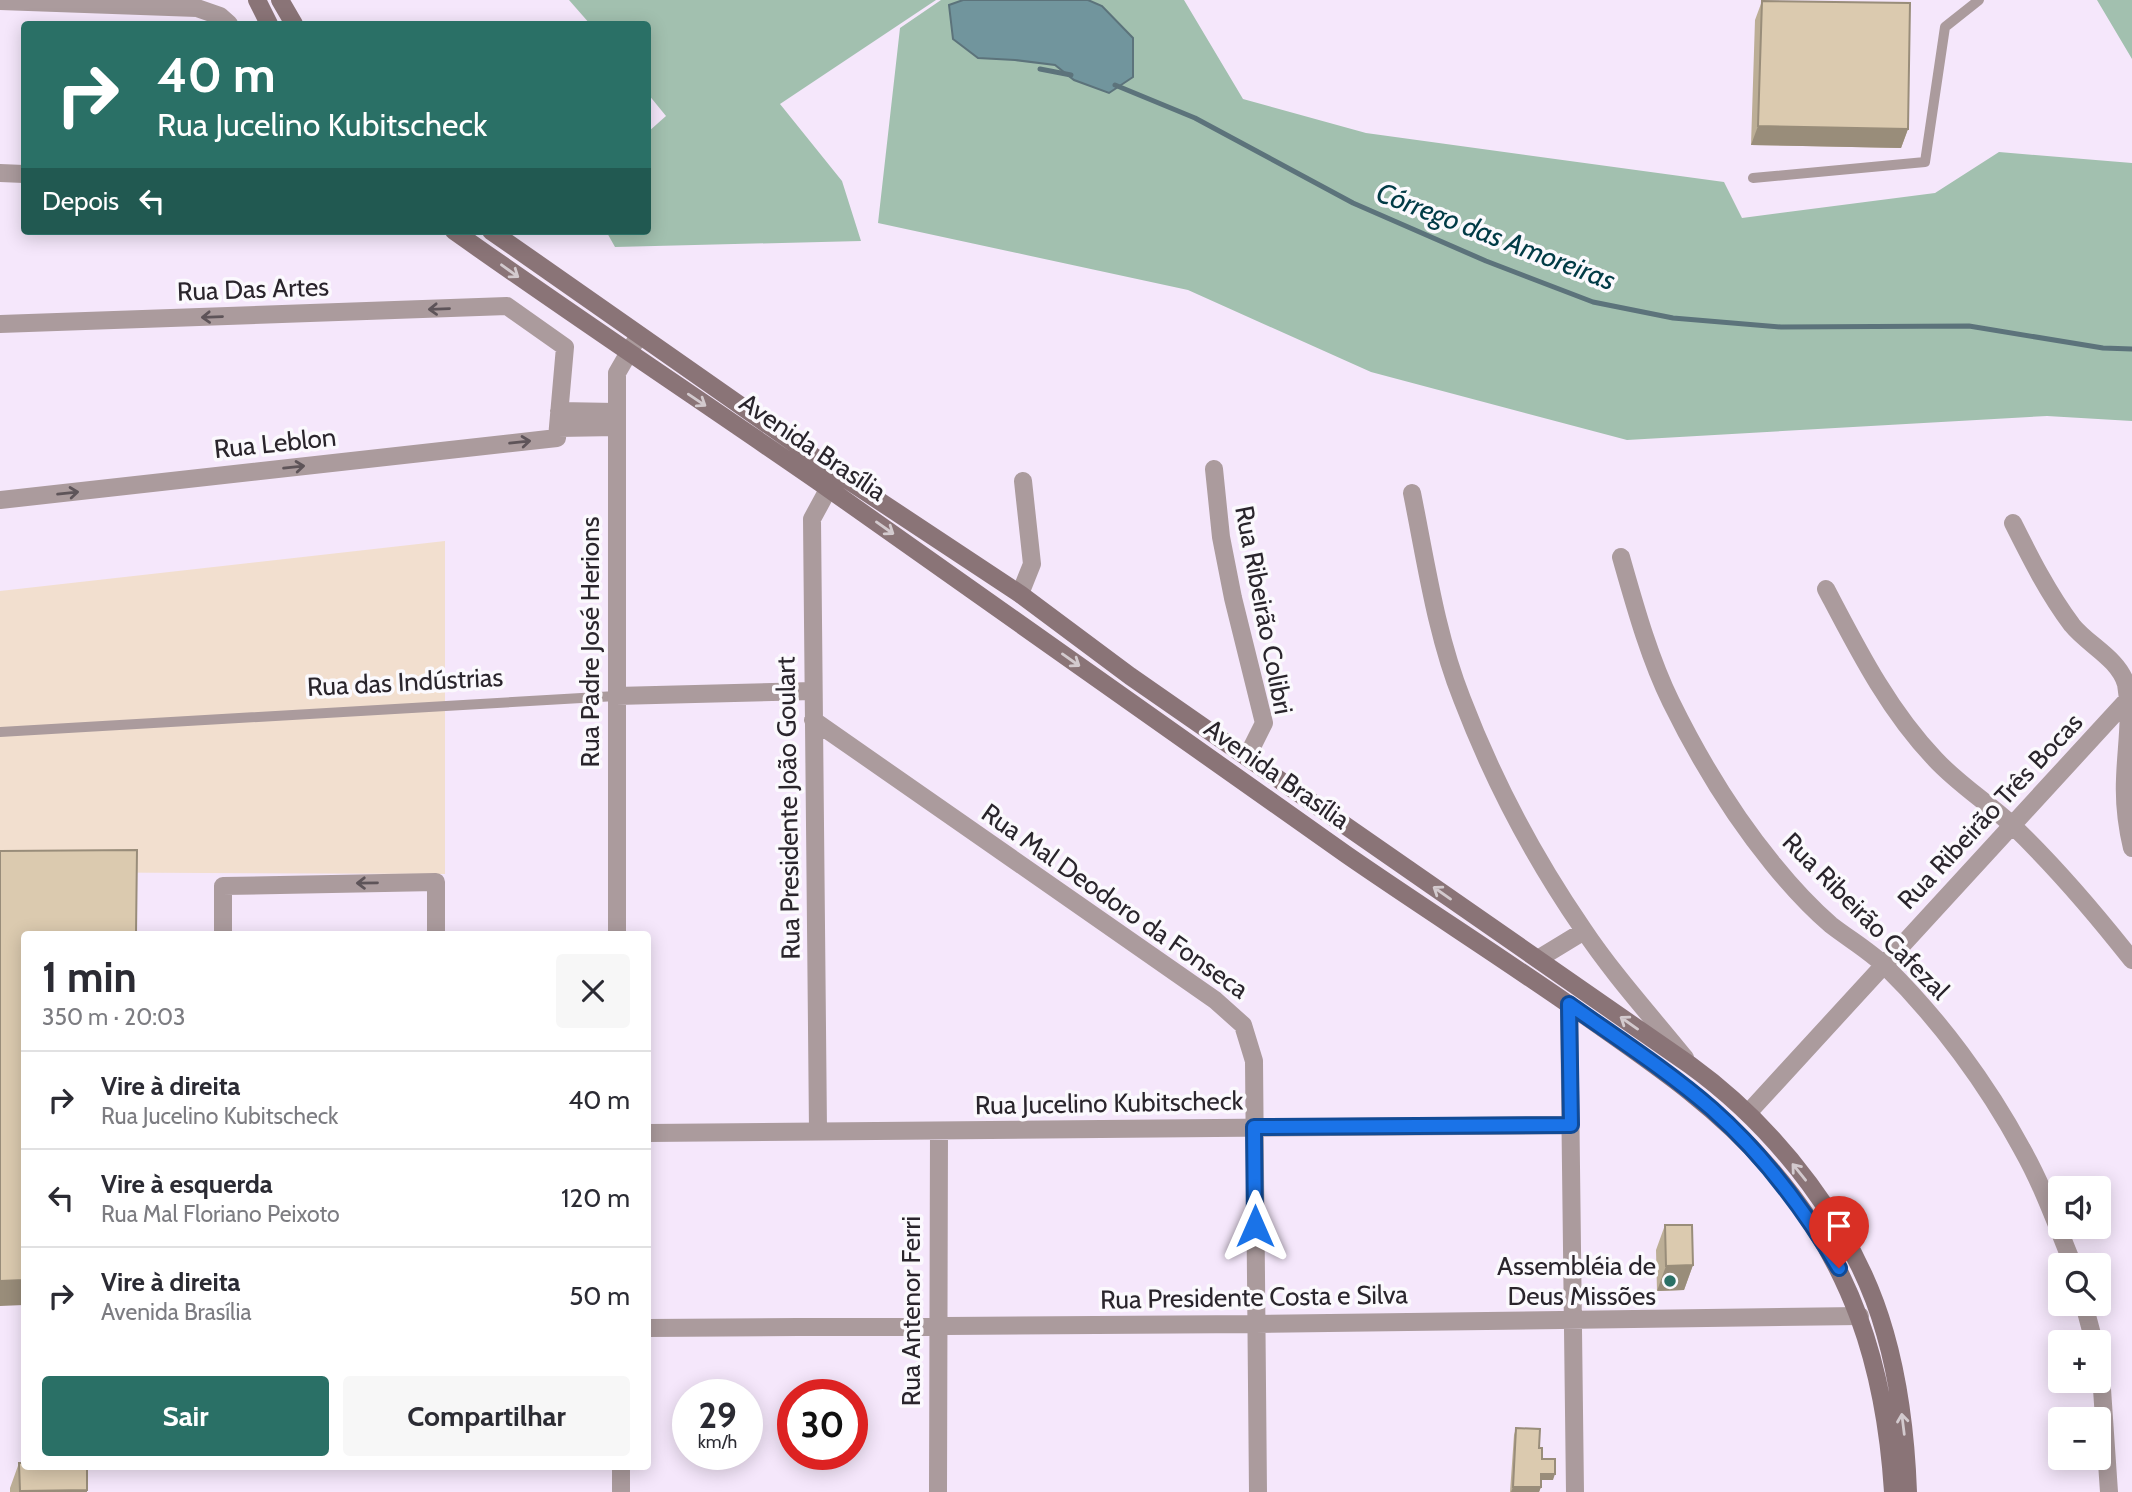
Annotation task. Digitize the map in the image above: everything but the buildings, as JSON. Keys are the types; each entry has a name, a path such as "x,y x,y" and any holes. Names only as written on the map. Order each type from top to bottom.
{"main road":[{"path":"257,0 268,21"},
{"path":"280,0 292,21"},
{"name":"Avenida Brasília","path":"460,235 628,353 1020,594 1130,676 1690,1065 1748,1113 1815,1191 1849,1246 1874,1301 1885,1332 1896,1379 1903,1424 1908,1492"},
{"name":"Avenida Brasília","path":"497,235 639,335 832,480 1307,827 1569,1004 1675,1079 1712,1110 1767,1164 1816,1229 1839,1268 1860,1317 1886,1416 1892,1492"}],"street":[{"path":"0,1 197,9 219,16 225,21"},
{"path":"0,173 21,174"},
{"name":"Rua Das Artes","path":"0,324 507,306 565,347 558,426"},
{"name":"Rua Padre José Herions","path":"617,931 617,373 639,335"},
{"name":"Rua Leblon","path":"0,500 616,420"},
{"name":"Rua Ribeirão Colibri","path":"1214,469 1221,537 1233,598 1264,723 1247,757"},
{"name":"Rua Presidente João Goulart","path":"818,1130 812,519 832,480"},
{"path":"1020,594 1032,564 1023,481"},
{"path":"1412,493 1437,618 1461,698 1491,768 1532,849 1584,931 1690,1065"},
{"path":"2013,523 2054,600 2075,628 2108,658 2125,680 2130,698 2132,725 2125,779 2128,832 2132,848"},
{"name":"Rua Ribeirão Cafezal","path":"1621,557 1638,616 1670,701 1728,802 1774,866 1830,923 1885,965 1952,1042 1987,1091 2023,1150 2050,1206 2068,1253"},
{"path":"1825,589 1864,661 1914,735 1959,782 2012,825 2097,915 2132,960"},
{"name":"Rua das Indústrias","path":"616,696 813,691"},
{"name":"Rua Ribeirão Três Bocas","path":"1748,1113 2130,698"},
{"name":"Rua Mal Deodoro da Fonseca","path":"813,720 1215,1000 1243,1025 1254,1061 1258,1492"},
{"path":"223,931 223,886 436,882 436,931"},
{"path":"1538,959 1584,931"},
{"path":"1569,1004 1575,1492"},
{"name":"Rua Jucelino Kubitscheck","path":"651,1133 1571,1125"},
{"name":"Rua Antenor Ferri","path":"938,1492 939,1131"},
{"name":"Rua Presidente Costa e Silva","path":"651,1328 1860,1317"},
{"path":"2102,1393 2109,1492"},
{"path":"621,1470 621,1492"}],"lane":[{"path":"1753,178 1925,162 1945,27 1979,0"},
{"name":"Rua das Indústrias","path":"0,732 616,696"}],"shaded area":[{"path":"569,0 936,0 780,104 842,181 861,241 615,247 608,235 651,235 651,129 666,116 651,98 651,21 587,21"},
{"path":"941,0 1184,0 1243,99 1366,133 1724,182 1742,218 1935,193 1999,152 2132,163 2132,421 2047,416 1627,440 1371,372 1188,290 878,223 900,28"},
{"path":"963,0 1088,0 1102,6 1133,38 1133,77 1109,93 1074,80 1055,65 978,58 953,39 949,5"},
{"path":"2097,0 2132,0 2132,59"},
{"path":"445,541 445,874 0,872 0,591"}],"waterway":[{"name":"Córrego das Amoreiras","path":"1040,69 1071,75"},
{"name":"Córrego das Amoreiras","path":"1115,85 1195,118 1353,203 1486,261 1593,302 1673,318 1781,327 1969,326 2103,348 2132,349"}],"place":[{"name":"Assembléia de Deus Missões","path":"1670,1281"}],"route":[{"path":"1255,1226 1254,1127 1571,1125 1569,1004 1675,1079 1735,1132 1767,1164 1793,1197 1839,1268"}]}
